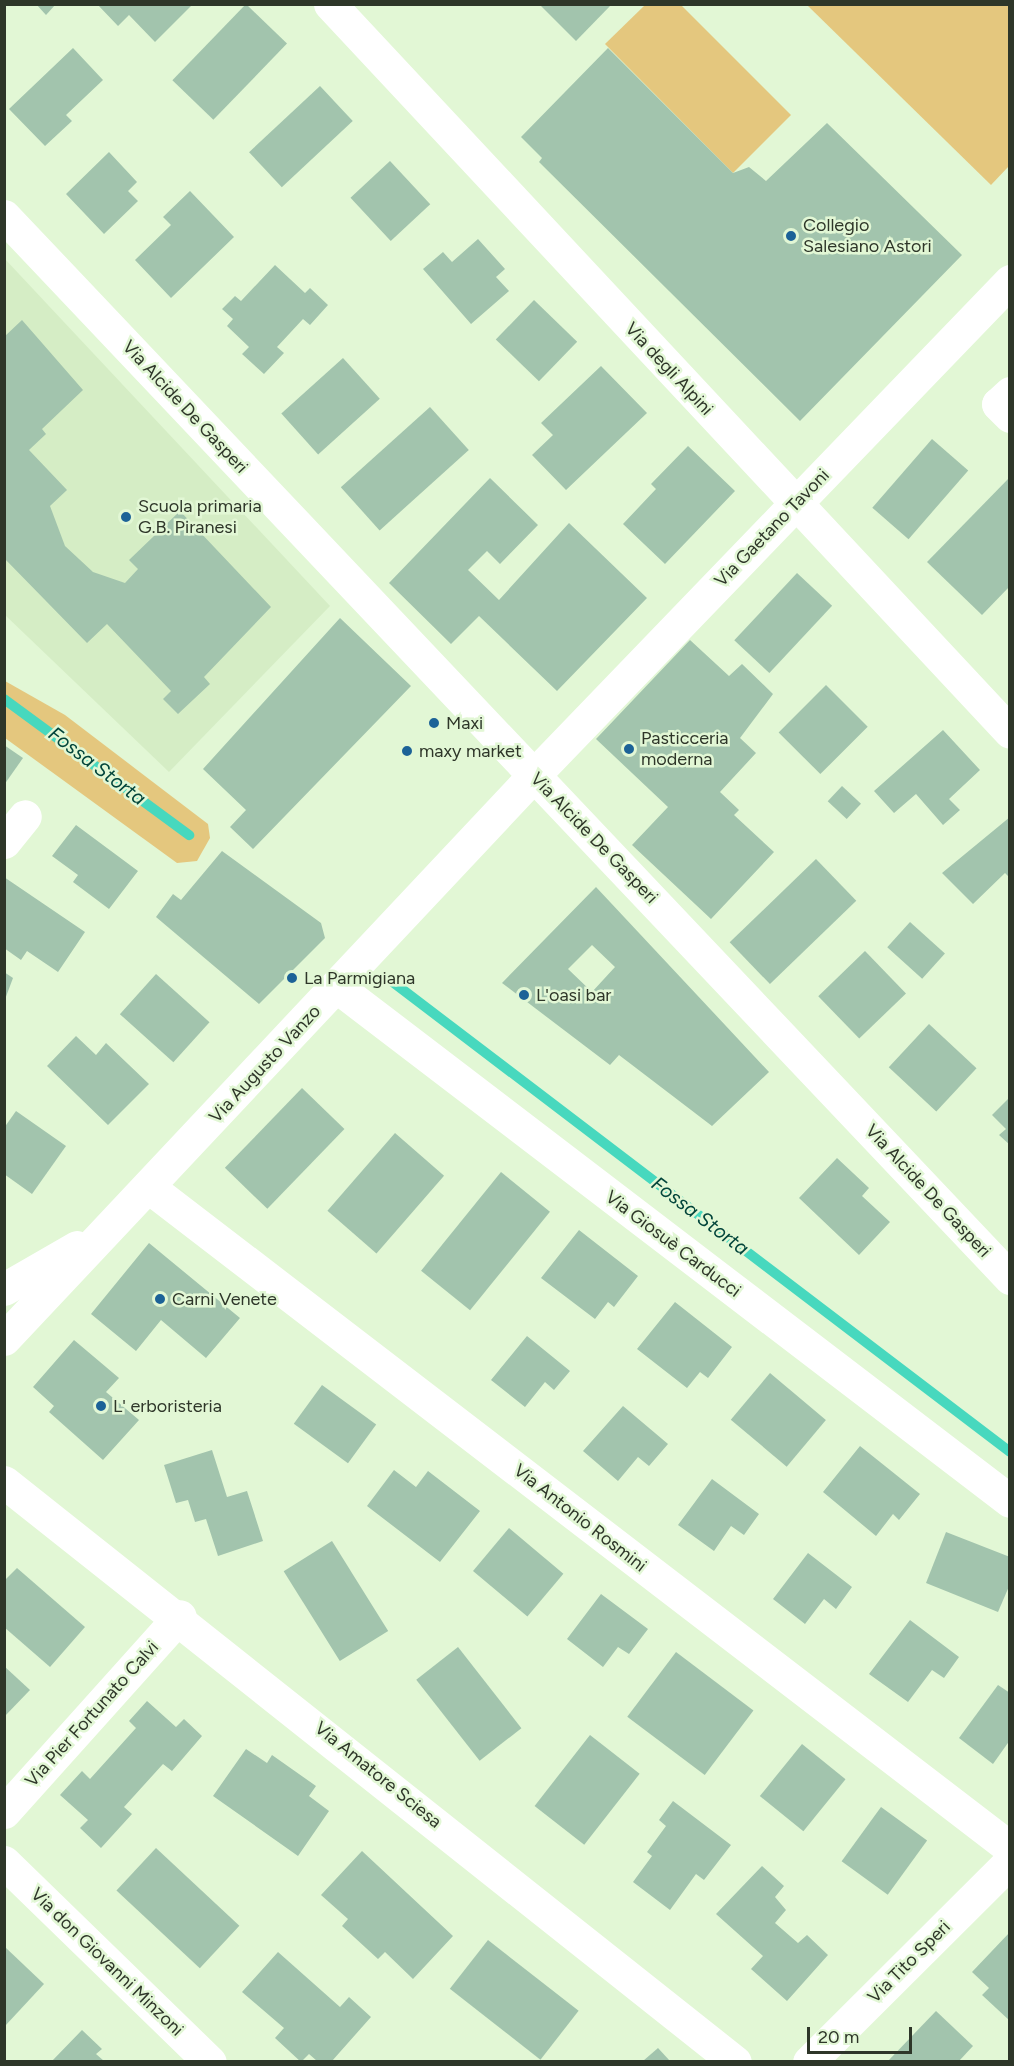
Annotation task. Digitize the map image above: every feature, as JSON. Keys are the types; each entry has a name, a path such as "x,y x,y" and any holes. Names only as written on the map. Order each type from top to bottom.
{"street":[{"name":"Via degli Alpini","path":"330,4 795,505 1010,732"},
{"name":"Via Alcide De Gasperi","path":"4,216 1010,1278"},
{"name":"Via Gaetano Tavoni","path":"534,776 1010,281"},
{"path":"1010,393 998,404 1010,416"},
{"name":"Via Augusto Vanzo","path":"4,1339 119,1221 534,776"},
{"path":"4,842 26,816"},
{"name":"Via Giosuè Carducci","path":"336,986 1010,1501"},
{"name":"Via Antonio Rosmini","path":"150,1188 1010,1848"},
{"name":"Via Augusto Vanzo","path":"10,1283 119,1221"},
{"name":"Via Amatore Sciesa","path":"4,1461 11,1487 180,1616 735,2061"},
{"name":"Via Pier Fortunato Calvi","path":"4,1812 180,1616"},
{"name":"Via don Giovanni Minzoni","path":"4,1862 210,2061"},
{"name":"Via Tito Speri","path":"809,2061 1010,1862"}],"shaded area":[{"path":"645,5 681,5 791,115 733,173 605,44"},
{"path":"807,5 1009,5 1009,166 991,185"},
{"name":"Scuola primaria G.B. Piranesi","path":"4,258 330,606 169,772 5,615"},
{"path":"5,681 65,715 208,824 210,838 197,861 177,863 5,738"}],"building":[{"path":"36,4 56,4 46,15"},
{"path":"97,4 193,4 155,42 129,15 118,26"},
{"path":"246,4 287,44 213,120 172,80"},
{"path":"539,4 612,4 576,41"},
{"path":"73,48 103,80 66,115 72,121 45,146 9,109"},
{"path":"608,48 733,173 749,167 766,181 827,123 962,255 800,421 539,162 542,158 521,137"},
{"path":"320,86 353,121 282,187 249,152"},
{"path":"109,152 137,182 128,191 138,201 104,234 66,194"},
{"path":"390,161 430,204 391,241 351,198"},
{"path":"190,191 234,237 171,298 135,260 171,225 163,217"},
{"path":"478,239 505,269 496,277 509,291 471,324 423,269 443,252 452,262"},
{"path":"275,265 305,293 310,288 328,305 310,325 303,319 277,347 284,353 264,374 242,354 249,347 227,326 233,319 222,309 235,296 241,301"},
{"path":"534,300 577,342 539,381 496,340"},
{"path":"22,320 83,390 42,429 46,434 29,450 67,490 50,506 65,546 93,572 125,583 138,569 129,560 180,511 271,607 204,677 210,684 178,714 163,699 171,691 107,624 87,643 4,558 4,337"},
{"path":"343,358 380,399 318,454 281,414"},
{"path":"601,366 647,413 566,490 532,455 553,435 541,423"},
{"path":"430,407 469,450 380,530 341,487"},
{"path":"932,439 968,470 909,539 872,508"},
{"path":"688,446 735,491 665,564 623,524 656,489 651,484"},
{"path":"1010,477 1010,586 982,615 927,562"},
{"path":"490,478 538,525 500,564 487,551 468,570 499,600 569,523 647,598 557,691 479,616 451,644 389,583"},
{"path":"797,573 832,606 769,673 734,640"},
{"path":"340,618 411,686 253,849 230,827 246,810 203,769"},
{"path":"690,640 729,676 742,664 773,694 740,738 756,753 720,792 739,810 734,815 774,852 711,919 632,845 668,807 596,739"},
{"path":"826,685 868,727 820,774 779,732"},
{"path":"943,730 980,770 949,799 960,810 943,825 916,794 894,813 874,791"},
{"path":"4,745 23,758 4,785"},
{"path":"842,786 861,804 847,819 828,801"},
{"path":"1010,817 1010,878 1005,873 973,904 942,873"},
{"path":"76,825 138,871 109,909 73,882 78,875 52,856"},
{"path":"222,851 321,923 325,938 259,1004 156,917 173,894 181,900"},
{"path":"816,859 856,901 770,984 730,942"},
{"path":"4,877 85,932 58,972 27,951 21,960 4,948"},
{"path":"596,887 769,1072 712,1126 619,1055 610,1065 502,983","holes":["592,945 615,967 592,992 568,969"]},
{"path":"910,922 945,953 922,979 887,947"},
{"path":"865,951 906,993 859,1039 818,996"},
{"path":"4,972 13,978 4,1002"},
{"path":"156,974 210,1022 173,1062 120,1014"},
{"path":"929,1024 977,1068 936,1111 889,1067"},
{"path":"76,1036 96,1055 106,1043 149,1084 108,1125 47,1066"},
{"path":"302,1088 344,1129 267,1209 225,1168"},
{"path":"1010,1097 1010,1145 999,1135 1006,1129 992,1115"},
{"path":"16,1111 66,1146 32,1194 4,1174 4,1128"},
{"path":"395,1133 444,1176 376,1253 327,1211"},
{"path":"837,1158 869,1188 862,1196 890,1222 859,1255 799,1198"},
{"path":"501,1172 550,1212 470,1310 421,1271"},
{"path":"579,1230 638,1276 614,1307 608,1302 595,1319 541,1278"},
{"path":"149,1243 240,1318 206,1358 161,1320 136,1351 91,1314"},
{"path":"675,1302 732,1347 708,1378 700,1372 687,1388 637,1349"},
{"path":"527,1336 570,1371 554,1390 545,1382 525,1407 491,1380"},
{"path":"74,1340 119,1378 106,1392 139,1420 103,1460 49,1412 54,1406 33,1387"},
{"path":"770,1373 826,1420 787,1467 731,1420"},
{"path":"322,1385 376,1424 348,1463 294,1424"},
{"path":"623,1406 668,1444 649,1466 638,1457 618,1481 583,1451"},
{"path":"860,1446 920,1494 899,1520 893,1514 876,1536 823,1492"},
{"path":"212,1450 227,1497 247,1491 263,1541 218,1556 206,1519 195,1522 188,1500 176,1503 164,1465"},
{"path":"394,1470 416,1487 428,1471 480,1511 440,1562 367,1506"},
{"path":"712,1479 759,1514 744,1535 731,1526 714,1551 678,1525"},
{"path":"509,1528 563,1574 527,1617 473,1571"},
{"path":"946,1532 1010,1557 1010,1584 998,1612 926,1583"},
{"path":"332,1541 388,1631 340,1661 284,1571"},
{"path":"808,1553 852,1587 836,1609 824,1599 805,1624 773,1599"},
{"path":"17,1568 85,1627 50,1667 4,1627 4,1581"},
{"path":"601,1594 648,1629 629,1654 618,1647 603,1667 567,1639"},
{"path":"910,1620 959,1657 944,1678 932,1670 908,1702 869,1674"},
{"path":"458,1647 521,1728 480,1761 416,1680"},
{"path":"676,1652 753,1710 705,1775 627,1717"},
{"path":"4,1666 30,1690 4,1717"},
{"path":"998,1685 1010,1693 1010,1740 993,1764 959,1738"},
{"path":"147,1701 176,1727 184,1719 202,1736 172,1771 163,1764 124,1807 132,1814 101,1848 80,1828 88,1820 60,1795 82,1771 90,1779 136,1728 129,1721"},
{"path":"590,1735 640,1774 584,1845 535,1806"},
{"path":"802,1744 846,1779 803,1831 760,1796"},
{"path":"246,1749 267,1763 272,1755 316,1786 309,1796 329,1811 298,1856 213,1796"},
{"path":"673,1801 731,1845 704,1880 696,1874 670,1910 633,1882 652,1856 647,1852 666,1826 659,1820"},
{"path":"881,1807 927,1841 888,1895 842,1861"},
{"path":"156,1848 239,1926 200,1968 116,1890"},
{"path":"362,1851 453,1936 413,1979 385,1952 378,1959 342,1926 348,1919 321,1895"},
{"path":"762,1866 784,1886 775,1897 786,1910 775,1923 798,1943 807,1935 828,1955 787,2001 751,1969 763,1956 716,1914"},
{"path":"1010,1932 1010,2021 982,1995 989,1988 972,1972"},
{"path":"488,1940 579,2011 540,2060 450,1989"},
{"path":"5,1947 44,1984 5,2026"},
{"path":"278,1952 340,2007 349,1997 371,2017 332,2061 317,2061 309,2054 301,2062 275,2038 284,2028 242,1992"},
{"path":"936,2011 973,2046 959,2061 888,2061"},
{"path":"82,2030 102,2049 96,2054 104,2061 52,2061"},
{"path":"658,2048 670,2061 643,2061"}],"waterway":[{"name":"Fossa Storta","path":"4,699 189,835"},
{"name":"Fossa Storta","path":"390,980 1010,1452"}],"place":[{"name":"Collegio Salesiano Astori","path":"791,236"},
{"name":"Scuola primaria G.B. Piranesi","path":"126,517"},
{"name":"Maxi","path":"434,723"},
{"name":"Pasticceria moderna","path":"629,749"},
{"name":"maxy market","path":"407,751"},
{"name":"La Parmigiana","path":"292,978"},
{"name":"L'oasi bar","path":"524,995"},
{"name":"Carni Venete","path":"160,1299"},
{"name":"L' erboristeria","path":"101,1406"}]}
